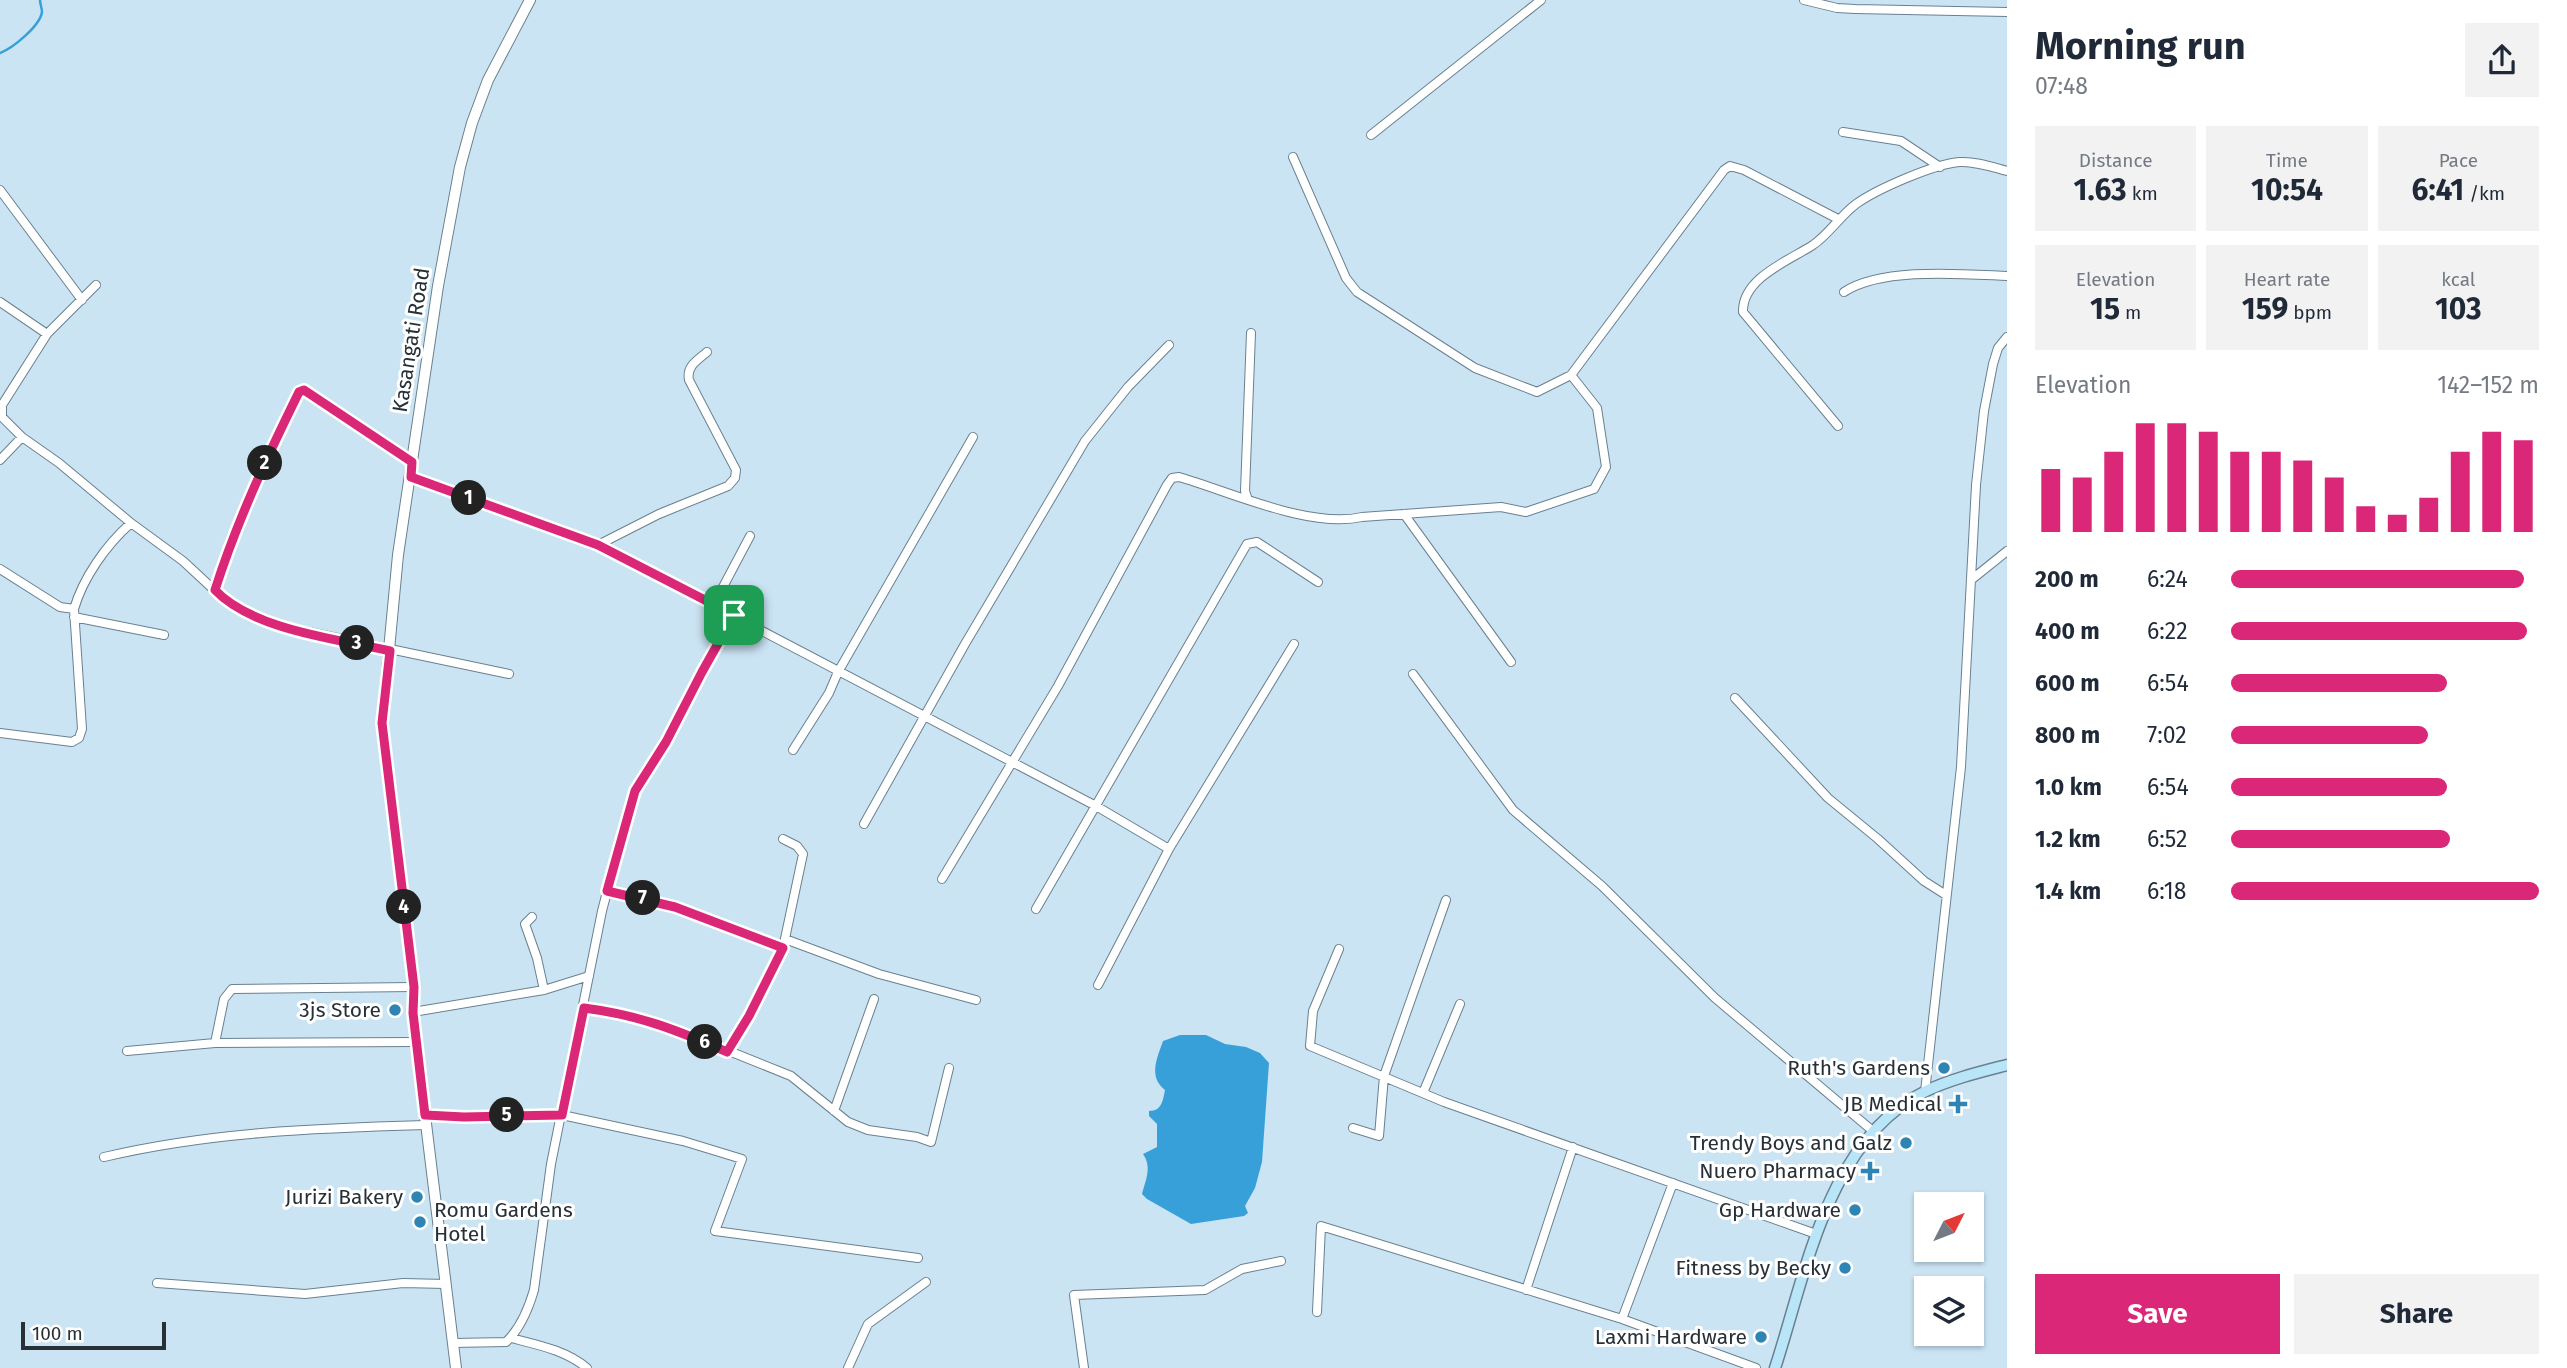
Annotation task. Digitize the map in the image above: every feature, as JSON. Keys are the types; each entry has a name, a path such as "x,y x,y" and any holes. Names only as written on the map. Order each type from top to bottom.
{"main road":[{"path":"1775,1368 1816,1234 1849,1165 1874,1132 1886,1119 1925,1092 1959,1078 2007,1065"}],"street":[{"name":"Kasangati Road","path":"456,1368 416,1042 414,987 382,723 398,555 438,286 460,167 488,80 530,0"},
{"path":"1371,135 1541,0"},
{"path":"1804,0 1836,8 2007,12"},
{"path":"1851,0 1855,9"},
{"path":"1843,132 1901,141 1940,167"},
{"path":"1293,157 1346,278 1357,292 1451,354 1487,373 1537,392 1571,375 1728,167 1744,170 1838,219"},
{"path":"1838,426 1756,330 1742,307 1761,276 1817,242 1838,219 1874,193 1957,162 2007,170"},
{"path":"0,190 82,300"},
{"path":"1844,292 1859,284 1931,273 2007,276"},
{"path":"96,285 47,334 2,405 2,417 22,437 183,561 225,600 257,617 290,628 390,651 509,674"},
{"path":"0,302 47,334"},
{"path":"1248,500 1245,491 1251,333"},
{"path":"1925,1092 1961,767 1976,485 1984,411 1993,364 1998,348 2007,337"},
{"path":"864,824 1085,440 1128,387 1169,345"},
{"path":"598,545 659,514 728,486 734,478 736,470 688,380 692,365 707,352"},
{"path":"942,879 1058,686 1170,480 1179,477 1248,500 1318,518 1345,521 1501,507 1525,512 1594,489 1606,467 1597,408 1571,375"},
{"path":"215,590 231,540 300,391 304,390 317,397 368,435 412,462"},
{"path":"0,460 22,437"},
{"path":"793,750 829,693 838,672 973,437"},
{"path":"411,477 598,545 1096,806 1168,849"},
{"path":"1404,514 1511,662"},
{"path":"0,733 72,741 79,738 82,729 74,613 77,598 110,544 131,523"},
{"path":"714,604 750,536"},
{"path":"1036,909 1247,544 1257,542 1318,582"},
{"path":"1971,580 2007,551"},
{"path":"0,569 74,613 164,635"},
{"path":"453,1343 504,1343 510,1338 530,1304 551,1164 589,976 607,891 635,791 666,742 734,615"},
{"path":"1098,985 1168,849 1294,644"},
{"path":"1413,674 1513,810 1602,886 1715,998 1874,1132"},
{"path":"1735,698 1828,798 1924,881 1946,895"},
{"path":"727,1052 749,1016 784,943 803,854 797,846 783,839"},
{"path":"607,891 675,907 878,974 976,1000"},
{"path":"1353,1128 1379,1136 1384,1076 1446,900"},
{"path":"532,918 525,924 537,958 544,990"},
{"path":"1339,948 1313,1011 1310,1046 1423,1093 1816,1234"},
{"path":"413,1013 544,990 589,976"},
{"path":"215,1043 223,999 232,989 414,987"},
{"path":"834,1111 874,999"},
{"path":"1423,1093 1461,1004"},
{"path":"584,1008 620,1013 667,1026 792,1076 848,1122 868,1130 917,1137 931,1142 949,1068"},
{"path":"127,1051 215,1043 416,1042"},
{"path":"104,1157 147,1147 274,1132 464,1117 562,1115 683,1141 742,1159 715,1231 918,1258"},
{"path":"1526,1290 1573,1147"},
{"path":"1622,1319 1673,1183"},
{"path":"1317,1312 1321,1226 1622,1319 1756,1368"},
{"path":"1084,1368 1074,1295 1205,1290 1242,1269 1280,1261"},
{"path":"848,1368 868,1324 926,1282"},
{"path":"157,1283 305,1294 403,1283 446,1284"},
{"path":"510,1338 549,1347 573,1357 587,1368"}],"water":[{"path":"1180,1035 1206,1035 1225,1044 1246,1047 1260,1053 1269,1063 1262,1162 1255,1188 1245,1206 1248,1213 1244,1216 1191,1224 1142,1194 1148,1168 1143,1154 1157,1147 1157,1124 1149,1116 1149,1111 1159,1107 1165,1090 1157,1079 1155,1067 1163,1041"}],"waterway":[{"path":"0,53 18,42 36,24 42,12 40,0"}],"place":[{"name":"3js Store","path":"395,1010"},
{"name":"Ruth's Gardens","path":"1944,1068"},
{"name":"JB Medical","path":"1958,1104"},
{"name":"Trendy Boys and Galz","path":"1906,1143"},
{"name":"Nuero Pharmacy","path":"1870,1171"},
{"name":"Jurizi Bakery","path":"417,1197"},
{"name":"Gp Hardware","path":"1855,1210"},
{"name":"Romu Gardens Hotel","path":"420,1222"},
{"name":"Fitness by Becky","path":"1845,1268"},
{"name":"Laxmi Hardware","path":"1761,1337"}],"route":[{"path":"304,390 317,397 368,435 412,462 411,477 598,545 734,615 666,742 635,791 607,891 675,907 783,948 749,1016 727,1052 667,1026 620,1013 584,1008 562,1115 425,1115 413,1013 414,987 382,723 390,651 290,628 257,617 225,600 215,590 231,540 299,392 304,390"}]}
